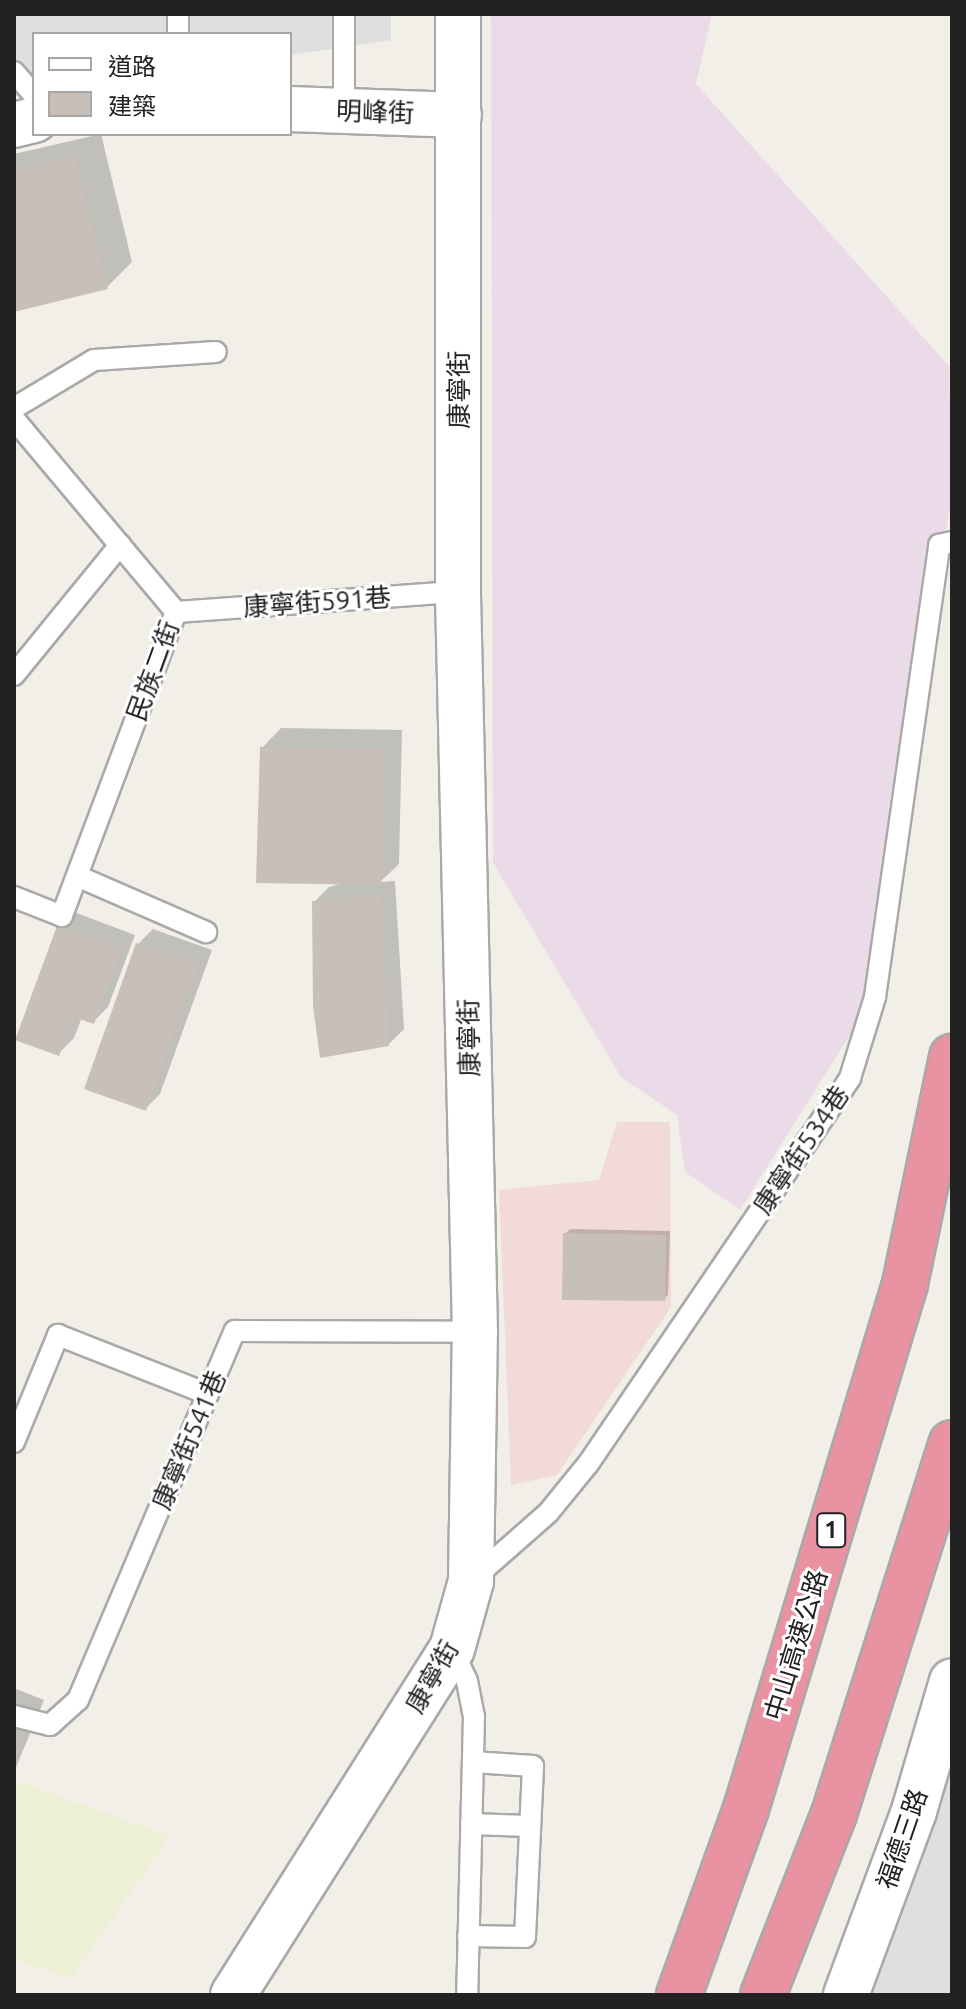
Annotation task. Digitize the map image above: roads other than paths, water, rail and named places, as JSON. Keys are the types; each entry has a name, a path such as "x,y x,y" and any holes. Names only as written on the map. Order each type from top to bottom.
{"highway":[{"name":"中山高速公路","path":"679,1995 746,1809 905,1284 952,1057"},
{"path":"763,1995 834,1814 952,1443"}],"street":[{"name":"康寧街","path":"233,1995 452,1649 471,1581 475,1332 458,592 458,14"},
{"name":"明峰街","path":"292,109 459,115"},
{"name":"福德三路","path":"846,1995 914,1811 952,1681"}],"lane":[{"path":"344,14 344,111"},
{"path":"14,72 32,93"},
{"path":"14,408 94,360 216,352"},
{"name":"民族二街","path":"14,419 176,612 62,916 14,897"},
{"name":"康寧街534巷","path":"471,1581 548,1513 588,1464 850,1078 875,997 939,545 952,542"},
{"path":"14,675 120,545"},
{"name":"康寧街591巷","path":"176,612 458,592"},
{"path":"77,876 206,932"},
{"name":"康寧街541巷","path":"14,1716 50,1725 78,1700 235,1331 475,1332"},
{"path":"14,1442 58,1335 208,1394"},
{"path":"452,1649 467,1681 474,1716 467,1995"},
{"path":"468,1936 525,1937 533,1766 473,1762"},
{"path":"471,1824 529,1826"}]}
